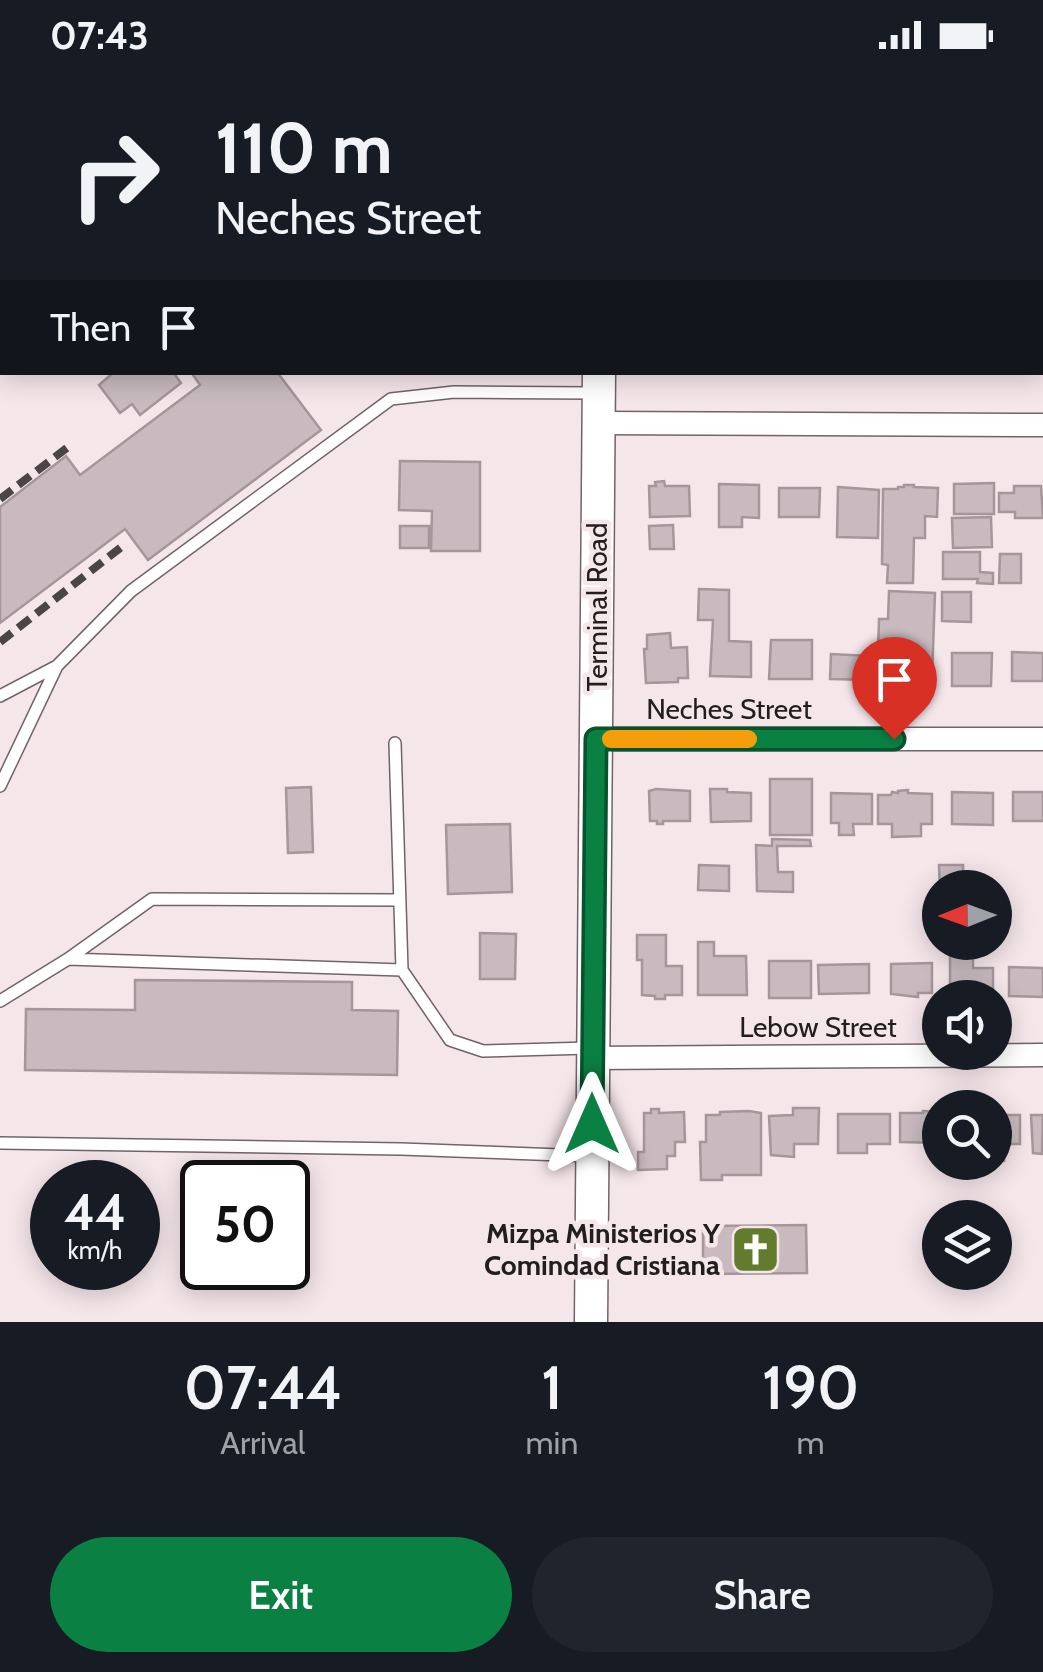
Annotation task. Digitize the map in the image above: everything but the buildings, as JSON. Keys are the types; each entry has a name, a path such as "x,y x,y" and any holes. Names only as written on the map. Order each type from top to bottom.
{"main road":[{"name":"Terminal Road","path":"591,1322 598,396"}],"street":[{"path":"598,396 1043,425"},
{"name":"Neches Street","path":"596,739 1043,739"},
{"name":"Lebow Street","path":"593,1053 1043,1055"}],"lane":[{"path":"0,696 58,666 131,591 391,400 454,392 598,396"},
{"path":"0,786 58,666"},
{"path":"395,743 402,970 450,1040 483,1051 593,1053"},
{"path":"0,1000 152,899 399,900"},
{"path":"68,958 402,970"},
{"path":"0,1143 592,1156"}],"railway":[{"path":"0,499 72,444"},
{"path":"0,642 124,545"}],"slow traffic":[{"path":"611,739 748,739"}],"place":[{"name":"Mizpa Ministerios Y Comindad Cristiana","path":"755,1249"}],"route":[{"path":"592,1124 596,739 894,739"}]}
